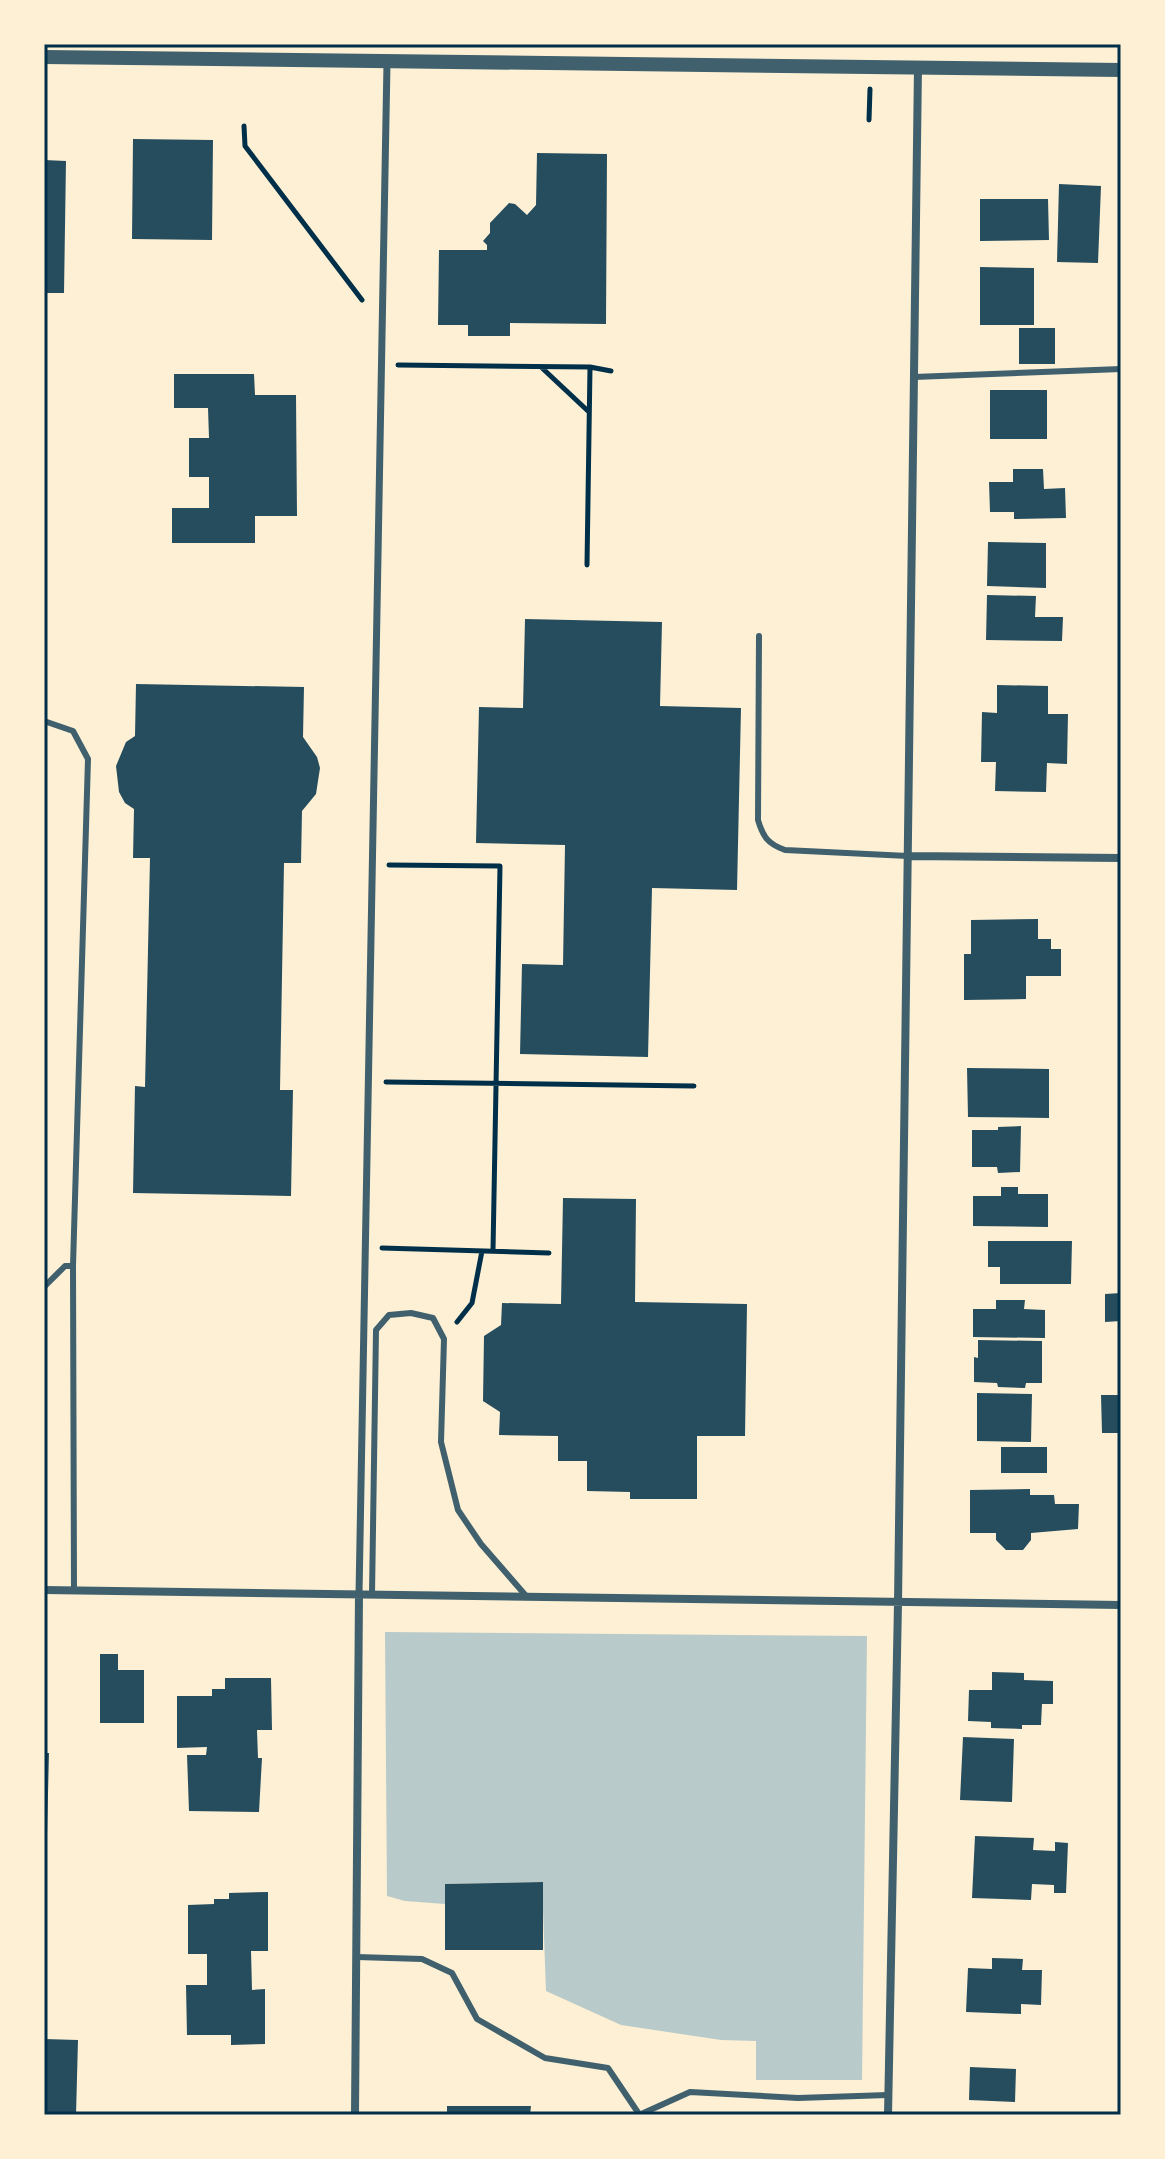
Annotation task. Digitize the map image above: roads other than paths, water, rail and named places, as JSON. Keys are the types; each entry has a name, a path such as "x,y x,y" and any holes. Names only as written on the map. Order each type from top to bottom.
{"street":[{"path":"44,57 1121,70"},
{"path":"355,2115 359,1594 387,63"},
{"path":"888,2115 898,1603 918,67"},
{"path":"908,856 1121,858"},
{"path":"44,1590 1121,1605"}],"lane":[{"path":"914,377 1121,369"},
{"path":"759,636 758,820 763,837 785,850 908,856"},
{"path":"44,721 73,731 88,759 73,1266 74,1590"},
{"path":"44,1287 65,1266 73,1266"},
{"path":"372,1595 376,1330 389,1315 411,1313 433,1318 444,1339 441,1442 458,1510 481,1544 527,1597"},
{"path":"357,1957 422,1959 452,1973 477,2019 545,2058 608,2068 639,2114 690,2092 798,2098 888,2095"}]}
